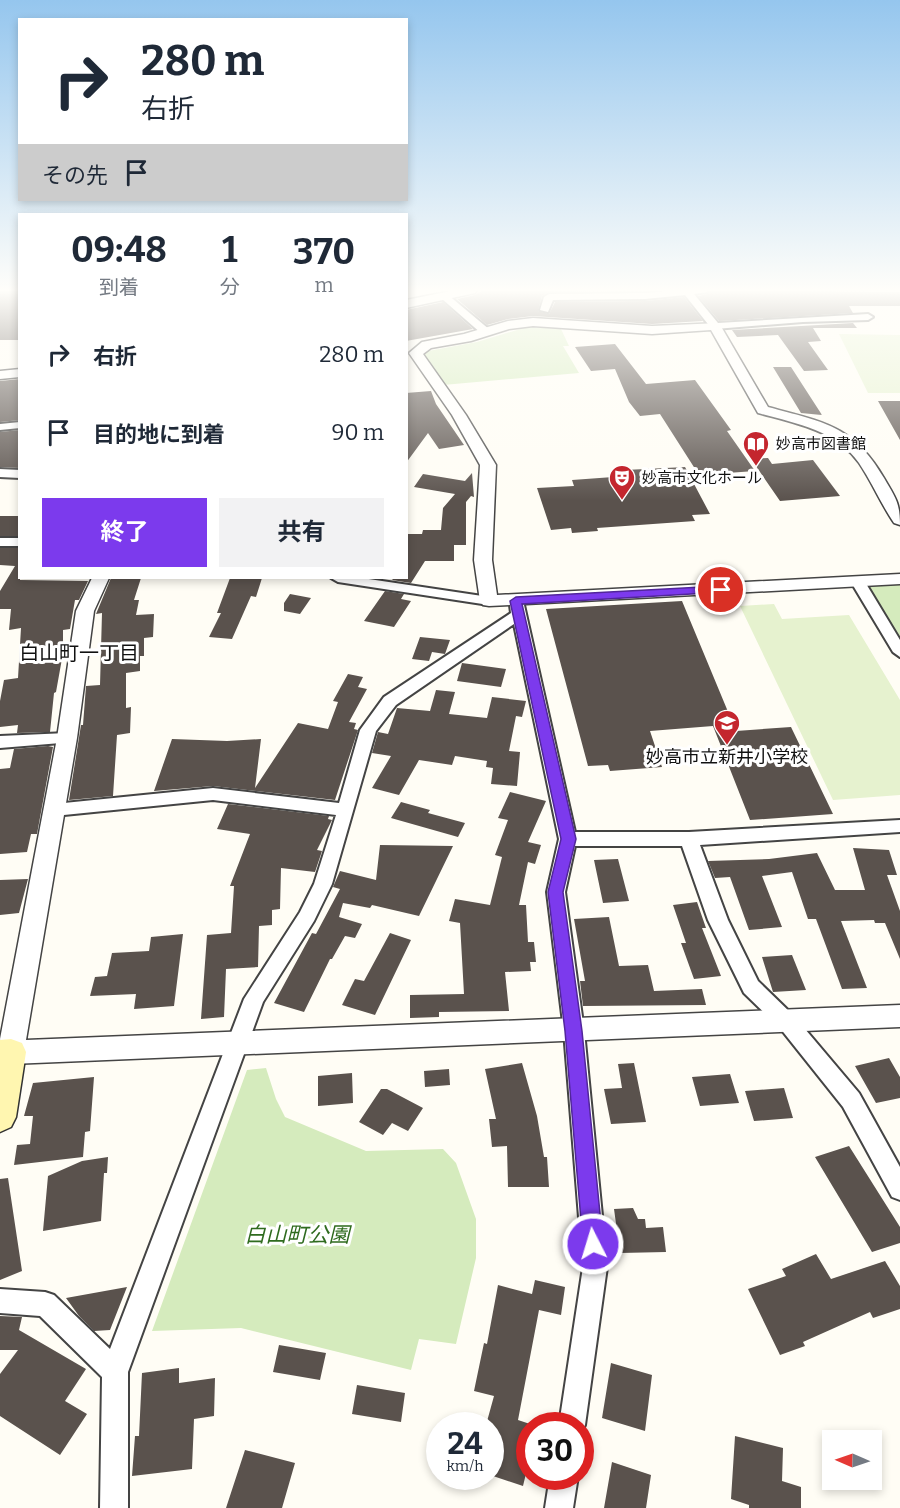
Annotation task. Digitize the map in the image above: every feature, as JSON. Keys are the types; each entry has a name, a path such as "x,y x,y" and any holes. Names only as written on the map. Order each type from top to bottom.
{"main road":[{"path":"0,1117 6,1052"}],"street":[{"path":"420,360 459,415 488,465 483,560 489,601"},
{"path":"735,360 763,410 820,427 843,438 857,450 900,520"},
{"path":"408,368 423,365"},
{"path":"0,375 18,373"},
{"path":"0,427 18,425"},
{"path":"0,473 18,474"},
{"path":"0,542 18,542"},
{"path":"100,579 85,611 67,738 6,1052 237,1041 574,1031 900,1016"},
{"path":"346,579 489,601 517,608 900,579"},
{"path":"858,582 900,652"},
{"path":"114,1508 116,1372 254,999 308,916 323,884 368,730 390,701 517,608"},
{"path":"517,608 568,839 556,892 574,1031 595,1267 574,1412"},
{"path":"0,742 67,738"},
{"path":"54,810 213,794 346,810"},
{"path":"568,839 689,839 900,826"},
{"path":"689,839 718,920 751,987 787,1022 851,1100 900,1189"},
{"path":"0,1301 45,1304 116,1372"},
{"path":"559,1508 562,1490"}],"green space":[{"path":"428,360 572,360 579,373 443,385"},
{"path":"852,360 900,360 900,393 868,393"},
{"path":"900,580 900,652 858,582"},
{"path":"774,604 782,619 849,615 900,700 900,795 833,800 740,606"},
{"name":"白山町公園","path":"266,1068 276,1099 285,1117 366,1151 443,1149 456,1163 476,1219 476,1258 456,1344 419,1339 411,1370 241,1328 152,1331 247,1070"}],"building":[{"path":"584,360 628,360 646,384 695,380 731,430 727,431 755,471 699,475 660,414 640,416 629,402 615,369 591,371"},
{"path":"796,360 821,360 828,370 804,371"},
{"path":"773,367 791,367 822,415 801,413"},
{"path":"18,379 18,420 0,422 0,381"},
{"path":"431,391 436,404 464,445 439,449 428,433 408,460 408,393"},
{"path":"878,401 900,401 900,440"},
{"path":"18,430 18,468 0,467 0,432"},
{"path":"768,458 772,464 813,460 840,496 780,501 751,459"},
{"name":"妙高市文化ホール","path":"685,467 710,514 692,515 695,521 597,528 598,531 572,533 571,528 551,530 537,488 574,486 572,480 627,476 625,470"},
{"path":"472,473 474,497 471,496 466,502 466,545 454,545 454,561 425,561 411,583 392,580 408,579 408,534 422,534 423,530 441,530 443,508 455,494 414,487 423,474 465,481"},
{"path":"0,516 18,516 18,536 0,536"},
{"path":"0,548 18,548 18,579 20,580 88,581 79,600 75,600 70,629 63,630 63,653 54,693 50,732 17,733 18,725 0,727 0,701 4,680 18,678 21,628 9,630 11,609 0,609 0,591 15,566 0,565"},
{"path":"111,579 141,579 134,600 139,600 136,615 154,614 153,637 144,638 144,656 140,656 140,671 126,673 126,708 131,707 130,733 117,735 113,796 69,800 81,725 83,725 86,686 100,685 102,613 96,614"},
{"path":"230,579 262,579 256,597 251,596 232,639 209,637 221,613 217,613"},
{"path":"385,591 404,594 401,599 411,601 394,627 364,621"},
{"path":"290,594 311,598 300,614 284,611 284,603"},
{"path":"682,601 736,731 791,727 833,814 750,820 713,726 650,731 662,767 610,771 608,765 588,766 546,609"},
{"path":"420,637 450,640 445,654 432,652 429,661 412,659"},
{"path":"462,663 506,669 501,687 457,681"},
{"path":"348,674 363,677 358,687 367,689 349,722 356,723 354,729 358,730 335,800 213,786 154,791 172,739 227,741 261,739 255,788 298,723 328,729 338,702 333,701"},
{"path":"436,690 455,692 449,714 487,718 492,697 526,701 522,717 516,716 509,751 520,752 517,786 491,784 493,768 486,767 487,761 455,756 452,765 419,760 399,795 372,788 391,756 372,753 378,732 388,734 397,708 430,711"},
{"path":"53,747 37,834 31,834 27,852 0,854 0,769 10,768 14,749"},
{"path":"510,792 546,801 528,842 541,845 535,864 528,862 519,905 526,905 528,942 534,942 536,962 530,962 531,971 505,972 509,1011 439,1012 439,1017 410,1018 410,995 464,994 460,923 449,921 455,899 490,905 502,857 495,855 508,820 498,818"},
{"path":"401,802 430,810 428,813 465,823 458,837 391,818"},
{"path":"228,804 329,816 328,819 332,820 317,850 322,851 315,872 281,868 280,909 272,910 272,925 259,926 258,967 226,969 224,1017 201,1019 207,935 231,933 234,886 230,886 250,834 217,829"},
{"path":"380,845 453,846 419,916 372,905 370,908 343,903 339,917 362,924 355,938 345,936 330,959 304,1012 274,1003 312,933 316,934 340,889 333,887 340,871 376,880"},
{"path":"853,848 889,850 897,875 887,875 900,911 900,959 885,923 875,923 874,920 841,921 867,988 842,989 816,919 808,919 792,872 762,876 782,927 749,930 730,877 715,878 708,861 769,859 817,853 835,890 865,890"},
{"path":"618,859 629,901 603,903 594,860"},
{"path":"28,879 19,913 0,915 0,880"},
{"path":"697,902 706,928 702,928 721,976 694,979 681,943 686,943 673,905"},
{"path":"609,917 619,966 648,965 654,991 702,989 706,1005 583,1006 580,981 585,981 574,919"},
{"path":"390,933 411,940 375,1015 342,1005 355,979 364,981"},
{"path":"183,934 174,1006 134,1009 136,994 90,996 95,977 107,976 112,953 149,951 151,937"},
{"path":"792,955 806,990 773,992 762,957"},
{"path":"889,1058 900,1077 900,1098 876,1103 855,1066"},
{"path":"522,1063 537,1116 544,1157 547,1157 549,1187 508,1187 507,1146 492,1147 489,1119 496,1119 485,1069"},
{"path":"634,1063 646,1122 611,1124 604,1089 622,1088 618,1064"},
{"path":"449,1069 450,1085 425,1087 424,1071"},
{"path":"352,1073 353,1103 318,1106 318,1076"},
{"path":"730,1074 739,1103 700,1106 692,1077"},
{"path":"94,1077 90,1131 85,1132 83,1157 14,1165 17,1145 30,1144 33,1116 24,1116 33,1083"},
{"path":"784,1088 793,1118 754,1121 745,1091"},
{"path":"381,1089 387,1089 423,1108 408,1131 392,1123 383,1135 359,1122"},
{"path":"849,1146 900,1227 900,1243 872,1252 815,1157"},
{"path":"108,1157 107,1173 104,1173 101,1221 43,1231 48,1176 82,1161"},
{"path":"8,1178 22,1271 0,1280 0,1179"},
{"path":"633,1208 638,1219 645,1219 646,1228 663,1227 666,1252 620,1253 614,1209"},
{"path":"816,1254 831,1279 885,1261 900,1286 900,1309 873,1318 870,1312 803,1342 805,1346 780,1355 748,1289 786,1276 782,1269"},
{"path":"535,1280 565,1287 561,1315 539,1310 520,1412 516,1412 516,1484 504,1480 504,1412 490,1412 494,1396 474,1391 484,1343 487,1344 498,1285 532,1294"},
{"path":"127,1287 110,1330 94,1331 66,1298"},
{"path":"0,1316 22,1317 19,1330 86,1369 65,1401 87,1414 60,1455 0,1416 0,1374 18,1350 0,1350"},
{"path":"279,1345 326,1353 320,1380 273,1372"},
{"path":"611,1363 652,1375 645,1431 602,1418"},
{"path":"179,1368 179,1383 215,1378 214,1416 194,1419 192,1469 132,1476 135,1436 139,1436 142,1373"},
{"path":"357,1385 405,1393 401,1422 352,1414"},
{"path":"735,1436 783,1448 782,1481 801,1487 801,1508 749,1508 749,1505 731,1499"},
{"path":"245,1450 295,1463 282,1508 226,1508"},
{"path":"612,1462 651,1475 646,1508 604,1508"}],"place":[{"name":"妙高市図書館","path":"756,467"},
{"name":"妙高市文化ホール","path":"622,501"},
{"name":"妙高市立新井小学校","path":"727,746"}],"district":[{"name":"白山町一丁目","path":"79,653"}],"route":[{"path":"593,1244 574,1031 556,892 568,839 516,601 721,590"}]}
